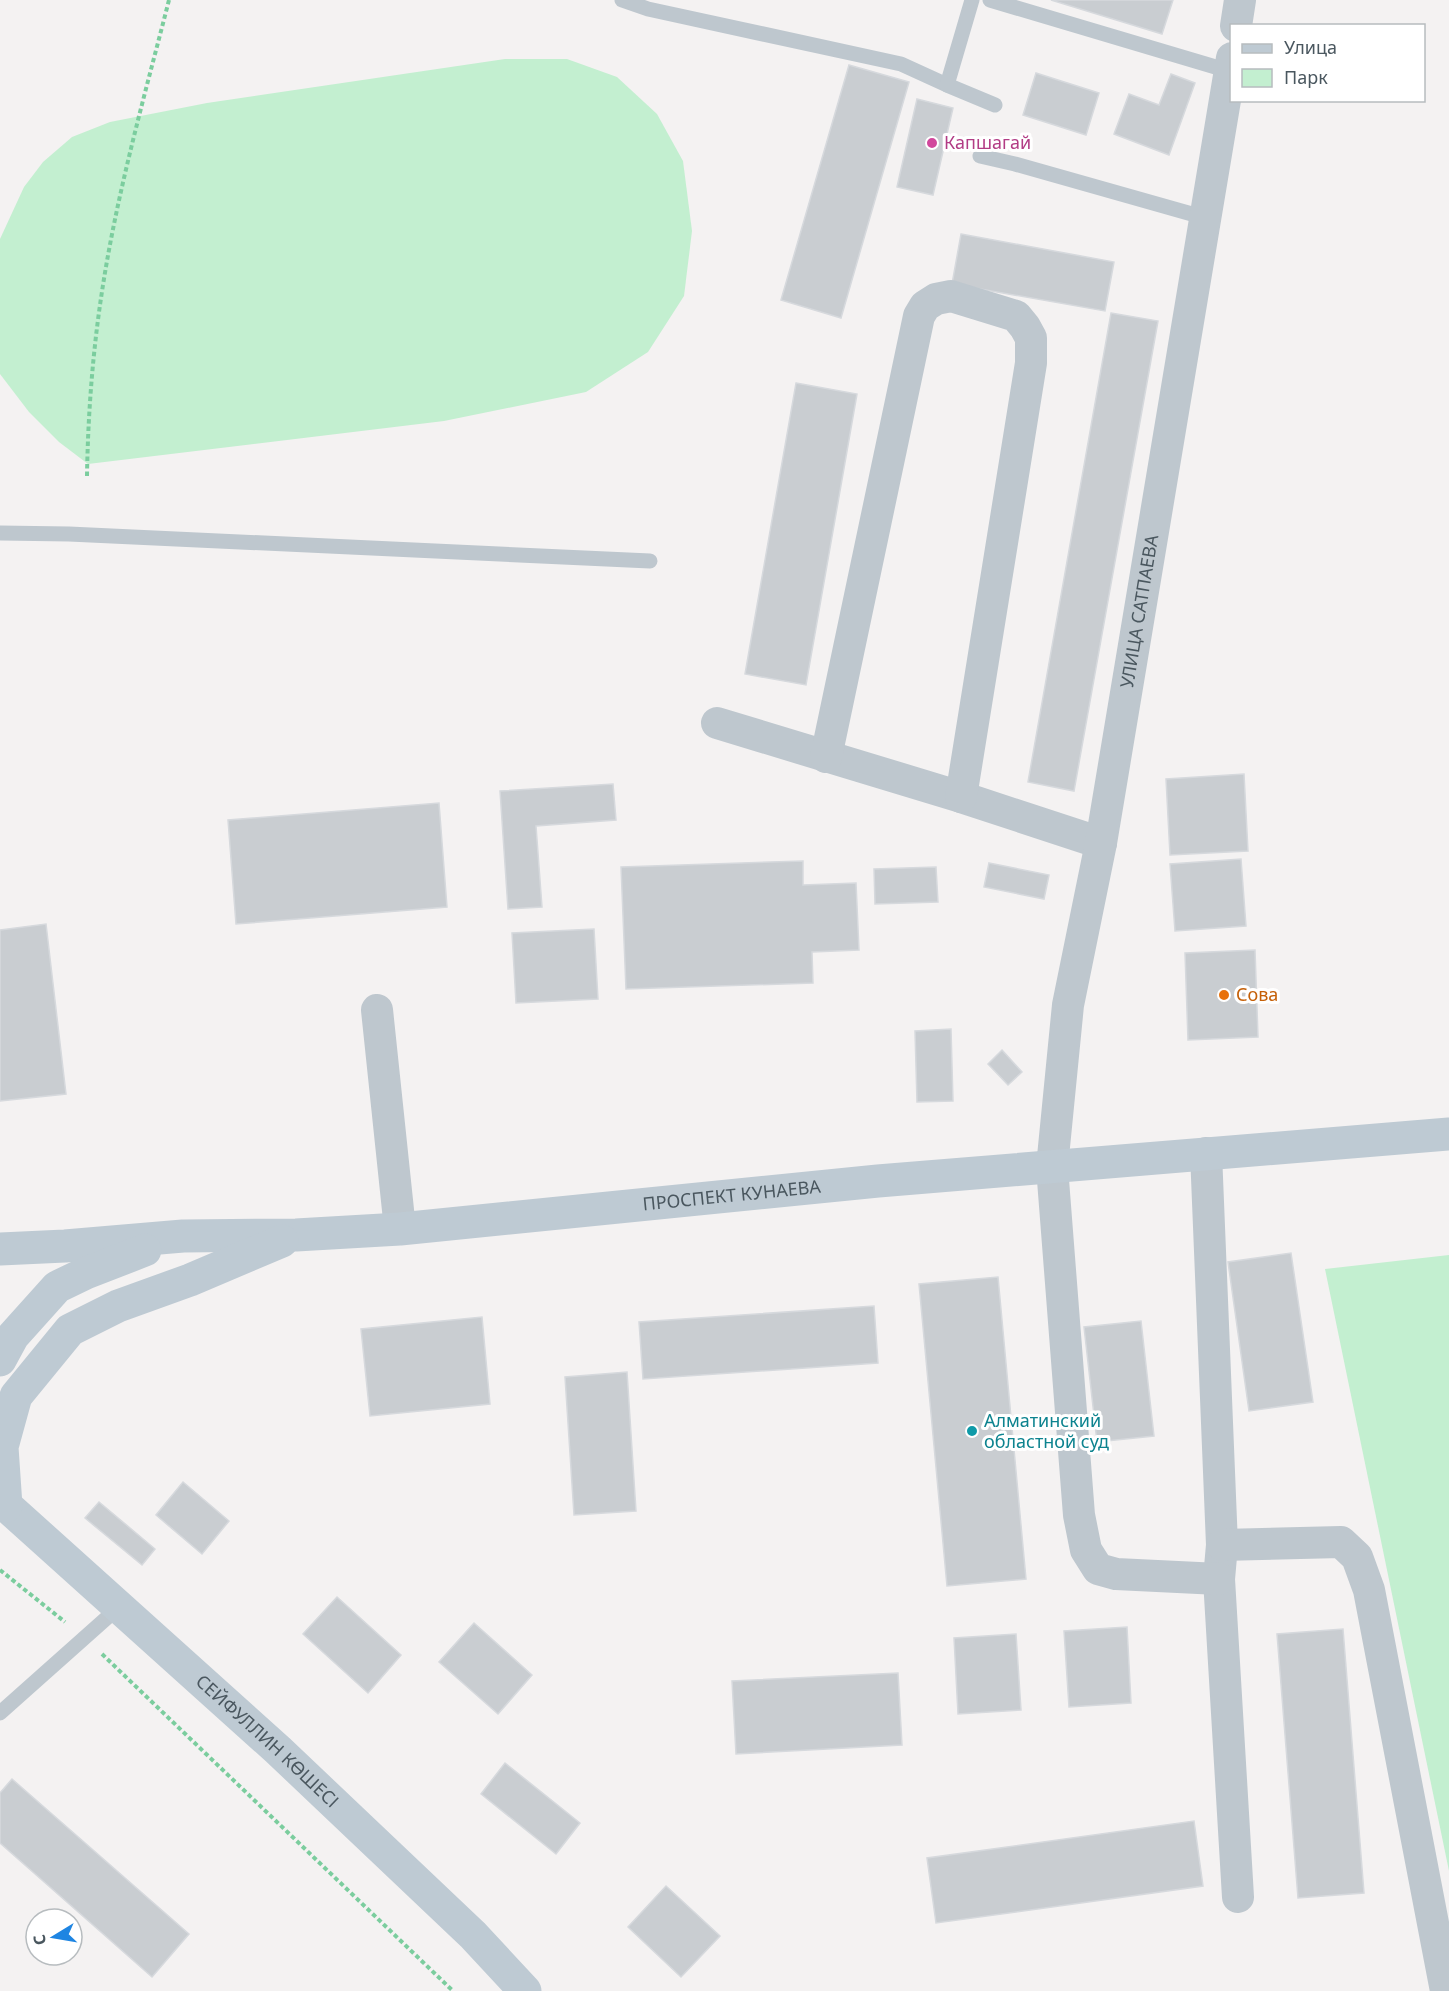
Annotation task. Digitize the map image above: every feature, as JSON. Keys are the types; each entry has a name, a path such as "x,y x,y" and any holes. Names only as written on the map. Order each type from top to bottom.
{"main road":[{"name":"ПРОСПЕКТ КУНАЕВА","path":"0,1249 183,1236 296,1235 400,1229 878,1181 1449,1134"},
{"path":"3,1503 2,1447 16,1396 70,1330 118,1306 190,1280 296,1235"},
{"path":"0,1360 13,1336 57,1287 86,1273 183,1236"},
{"name":"СЕЙФУЛЛИН КӨШЕСІ","path":"3,1503 287,1758 473,1935 525,1991"}],"street":[{"path":"1236,24 1240,0"},
{"name":"УЛИЦА САТПАЕВА","path":"1219,1579 1116,1574 1098,1569 1086,1550 1079,1515 1052,1167 1068,1005 1101,843 1230,64"},
{"path":"826,758 919,316 925,306 936,298 951,296 1016,316 1031,338 1031,363 961,797"},
{"path":"717,723 826,758 961,797 1101,843"},
{"path":"377,1010 400,1229"},
{"path":"1206,1153 1222,1545 1219,1579 1238,1897"},
{"path":"1222,1545 1341,1542 1357,1557 1369,1590 1446,1991"}],"lane":[{"path":"622,0 648,9 901,64 995,105"},
{"path":"946,85 972,0"},
{"path":"990,0 1230,64"},
{"path":"980,156 1206,218"},
{"path":"0,533 81,534 650,561"},
{"path":"0,1713 119,1607"}],"path":[{"path":"87,476 88,420 103,284 130,151 169,0"},
{"path":"0,1570 85,1638 453,1991"}],"green space":[{"path":"505,59 567,59 617,77 657,114 683,161 692,231 684,296 648,352 586,392 444,421 88,464 59,442 29,412 0,374 0,239 24,187 43,162 72,137 110,122 207,103"},
{"path":"1449,1255 1449,1871 1325,1269"}],"building":[{"path":"1051,0 1173,0 1162,34"},
{"path":"849,65 909,82 841,318 781,300"},
{"path":"1036,73 1099,93 1086,135 1023,115"},
{"path":"1171,74 1195,83 1169,155 1114,134 1129,94 1159,105"},
{"path":"917,99 953,108 933,195 897,187"},
{"path":"961,234 1114,262 1105,311 952,284"},
{"path":"1111,313 1158,321 1074,791 1028,782"},
{"path":"796,383 857,394 806,685 745,674"},
{"path":"1244,774 1248,851 1170,855 1166,779"},
{"path":"613,784 616,820 536,826 542,907 508,909 500,791"},
{"path":"439,803 447,907 236,924 228,820"},
{"path":"1241,859 1246,926 1175,931 1170,864"},
{"path":"803,861 803,885 856,883 859,950 812,952 813,983 626,989 621,867"},
{"path":"989,863 1049,875 1044,899 984,887"},
{"path":"936,867 938,902 875,904 874,869"},
{"path":"46,924 66,1094 0,1101 0,930"},
{"path":"594,929 598,999 516,1003 512,933"},
{"path":"1255,950 1258,1037 1188,1040 1185,953"},
{"path":"951,1029 953,1101 917,1102 915,1031"},
{"path":"1002,1050 1022,1072 1008,1085 988,1064"},
{"path":"1291,1253 1313,1402 1249,1411 1228,1262"},
{"name":"Алматинский областной суд","path":"998,1277 1026,1579 947,1586 919,1284"},
{"path":"874,1306 878,1363 643,1379 639,1322"},
{"path":"482,1317 490,1404 370,1416 361,1329"},
{"path":"1141,1321 1154,1436 1097,1442 1084,1327"},
{"path":"627,1372 636,1511 574,1515 565,1377"},
{"path":"183,1482 229,1521 202,1554 156,1515"},
{"path":"99,1502 155,1549 142,1565 85,1518"},
{"path":"337,1597 401,1655 368,1693 303,1634"},
{"path":"474,1623 532,1675 498,1714 439,1662"},
{"path":"1127,1627 1131,1703 1069,1707 1064,1631"},
{"path":"1343,1629 1364,1893 1298,1898 1277,1634"},
{"path":"1016,1634 1021,1710 958,1714 954,1638"},
{"path":"898,1673 902,1745 736,1754 732,1681"},
{"path":"505,1763 580,1823 556,1854 481,1794"},
{"path":"12,1779 189,1934 152,1977 84,1917 84,1907 73,1907 0,1843 0,1793"},
{"path":"1194,1821 1203,1886 936,1923 927,1858"},
{"path":"666,1886 720,1936 681,1977 628,1927"}],"place":[{"name":"Капшагай","path":"932,143"},
{"name":"Сова","path":"1224,995"},
{"name":"Алматинский областной суд","path":"972,1431"}]}
